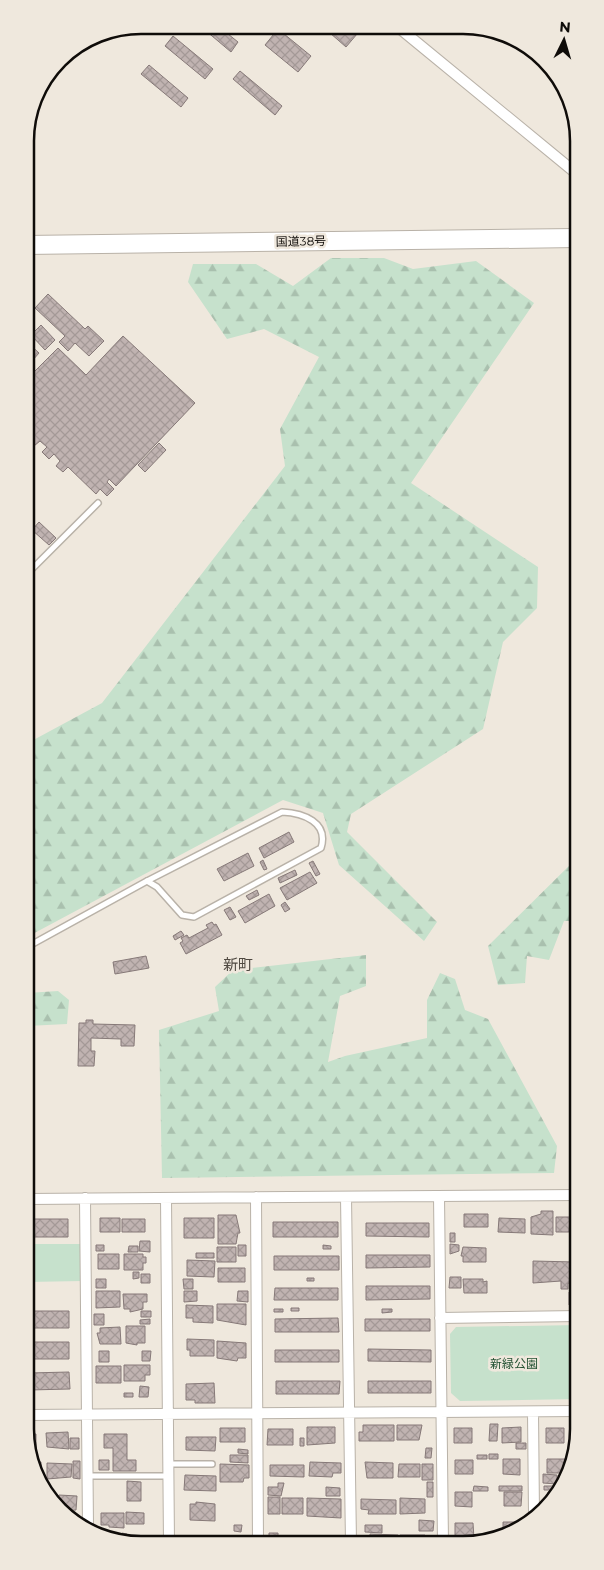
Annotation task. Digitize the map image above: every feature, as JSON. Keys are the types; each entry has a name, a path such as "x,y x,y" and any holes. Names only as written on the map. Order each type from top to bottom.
{"highway":[{"name":"国道38号","path":"34,245 570,238"}],"street":[{"path":"407,34 570,168"},
{"path":"34,1199 570,1195"},
{"path":"438,1196 442,1536"},
{"path":"256,1197 258,1536"},
{"path":"346,1197 351,1536"},
{"path":"85,1198 88,1522"},
{"path":"166,1198 169,1536"},
{"path":"440,1318 570,1316"},
{"path":"34,1415 570,1411"},
{"path":"533,1412 534,1509"}],"lane":[{"path":"34,567 98,503"},
{"path":"34,943 147,881 282,812 297,813 312,818 322,832 321,848 194,916 182,915 157,887 147,881"},
{"path":"169,1464 212,1464"},
{"path":"88,1476 169,1476"}],"green space":[{"path":"331,258 384,258 413,269 476,261 534,303 411,483 538,567 537,608 503,642 483,729 351,814 347,832 437,922 424,941 339,865 323,813 283,800 34,933 34,740 102,703 285,466 280,429 319,357 264,329 227,339 188,282 193,264 256,264 293,286"},
{"path":"570,865 570,921 564,921 549,960 527,956 525,983 498,985 488,946"},
{"path":"366,955 366,986 340,996 328,1062 345,1056 427,1038 427,1000 440,973 455,979 465,1010 488,1019 557,1146 554,1173 162,1178 159,1030 219,1011 215,987 233,970"},
{"path":"58,991 69,1000 67,1024 34,1026 34,993"},
{"path":"34,1244 81,1244 82,1281 34,1282"},
{"name":"新緑公園","path":"570,1325 570,1399 460,1401 451,1393 450,1334 456,1327"}],"building":[{"path":"210,34 228,34 238,42 231,52"},
{"path":"274,34 284,34 311,56 298,72 265,45"},
{"path":"331,34 357,34 346,47"},
{"path":"173,36 213,69 205,79 165,46"},
{"path":"149,65 188,98 181,107 141,74"},
{"path":"240,71 282,106 275,115 233,79"},
{"path":"48,294 85,329 88,326 104,341 89,356 75,343 68,351 59,342 65,336 35,308"},
{"path":"41,325 55,340 45,350 34,338 34,332"},
{"path":"123,336 195,403 116,486 109,479 107,482 114,489 107,496 100,489 96,494 68,467 63,472 56,466 60,461 54,454 49,459 42,452 47,447 40,441 34,446 34,372 58,348 86,375"},
{"path":"34,348 39,353 34,359"},
{"path":"159,443 166,450 145,472 138,465"},
{"path":"39,522 56,538 49,545 34,532 34,528"},
{"path":"289,832 294,842 264,858 259,848"},
{"path":"248,853 254,866 224,881 217,869"},
{"path":"263,860 267,869 264,870 260,862"},
{"path":"313,861 320,874 316,876 309,863"},
{"path":"295,870 297,875 280,883 278,878"},
{"path":"310,872 317,883 287,900 280,888"},
{"path":"257,890 259,895 249,900 246,896"},
{"path":"269,894 275,906 245,923 238,911"},
{"path":"285,902 290,909 285,912 281,905"},
{"path":"230,907 236,917 230,920 224,910"},
{"path":"212,922 214,925 216,924 222,935 186,954 180,943 183,941 181,938 187,935 189,938 208,928 206,925"},
{"path":"181,931 184,935 175,940 173,936"},
{"path":"146,956 149,968 115,974 113,962"},
{"path":"86,1020 93,1020 93,1024 135,1025 134,1046 121,1046 121,1039 91,1038 91,1051 95,1051 94,1066 78,1066 79,1023 86,1023"},
{"path":"541,1211 553,1211 553,1235 531,1234 531,1217 541,1214"},
{"path":"464,1214 488,1214 488,1227 464,1227"},
{"path":"218,1215 236,1215 240,1233 238,1233 236,1244 218,1244"},
{"path":"556,1217 570,1217 569,1232 556,1232"},
{"path":"100,1218 120,1218 120,1232 100,1232"},
{"path":"184,1218 214,1218 214,1238 184,1238"},
{"path":"499,1218 525,1219 525,1233 498,1232"},
{"path":"34,1219 68,1219 68,1237 34,1237"},
{"path":"122,1219 145,1219 145,1232 122,1232"},
{"path":"273,1222 338,1222 338,1237 273,1237"},
{"path":"366,1223 429,1223 429,1237 366,1236"},
{"path":"450,1233 455,1233 455,1242 450,1242"},
{"path":"140,1241 150,1241 150,1252 139,1251"},
{"path":"450,1244 459,1245 459,1251 450,1254"},
{"path":"96,1245 104,1245 104,1251 96,1251"},
{"path":"238,1245 246,1245 246,1256 238,1256"},
{"path":"323,1245 331,1246 331,1249 323,1249"},
{"path":"129,1246 138,1246 138,1252 128,1252"},
{"path":"217,1247 236,1247 236,1262 217,1262"},
{"path":"463,1247 486,1248 486,1262 463,1262 463,1256 461,1256"},
{"path":"196,1253 214,1253 214,1258 196,1258"},
{"path":"98,1254 119,1254 119,1269 98,1269"},
{"path":"124,1254 143,1254 143,1257 146,1257 146,1263 143,1263 143,1270 124,1270"},
{"path":"366,1255 430,1255 430,1267 366,1268"},
{"path":"274,1256 339,1256 339,1270 274,1270"},
{"path":"187,1260 215,1261 214,1277 187,1276"},
{"path":"533,1261 570,1262 570,1283 568,1283 568,1289 561,1289 561,1281 533,1283"},
{"path":"218,1268 245,1268 245,1282 218,1282"},
{"path":"133,1272 139,1272 139,1278 133,1279"},
{"path":"141,1274 150,1274 150,1283 141,1283"},
{"path":"450,1277 461,1277 461,1288 449,1288"},
{"path":"307,1278 314,1278 314,1281 307,1281"},
{"path":"96,1279 106,1279 106,1288 96,1288"},
{"path":"183,1279 193,1279 193,1289 184,1289"},
{"path":"463,1279 483,1279 483,1282 487,1281 487,1293 464,1293"},
{"path":"366,1286 430,1286 430,1299 366,1300"},
{"path":"275,1288 338,1288 338,1300 274,1300"},
{"path":"96,1291 120,1291 120,1307 96,1308"},
{"path":"184,1291 197,1291 197,1301 184,1302"},
{"path":"238,1291 248,1291 248,1302 237,1301"},
{"path":"123,1294 147,1294 147,1302 143,1302 143,1309 130,1312 130,1309 124,1309"},
{"path":"217,1304 246,1304 246,1325 217,1320"},
{"path":"186,1305 213,1306 213,1323 193,1322 193,1318 186,1318"},
{"path":"291,1308 299,1308 299,1311 291,1311"},
{"path":"274,1309 283,1309 283,1312 274,1312"},
{"path":"382,1309 392,1309 392,1312 382,1313"},
{"path":"34,1311 69,1311 69,1328 34,1328"},
{"path":"141,1311 151,1311 151,1317 141,1317"},
{"path":"94,1314 104,1314 104,1325 94,1325"},
{"path":"338,1318 339,1332 275,1332 275,1319"},
{"path":"150,1319 150,1324 140,1324 140,1320"},
{"path":"365,1319 430,1319 430,1331 365,1331"},
{"path":"126,1326 145,1326 145,1343 137,1343 137,1345 126,1343"},
{"path":"120,1327 121,1344 100,1344 97,1333 100,1333 100,1328"},
{"path":"187,1339 214,1340 214,1356 190,1356 190,1350 187,1350"},
{"path":"217,1341 246,1343 246,1358 238,1358 237,1361 217,1358"},
{"path":"34,1342 69,1342 69,1359 34,1359"},
{"path":"368,1349 431,1350 431,1362 368,1361"},
{"path":"275,1350 339,1350 339,1362 275,1362"},
{"path":"99,1351 109,1351 109,1362 99,1362"},
{"path":"142,1351 151,1351 150,1361 142,1361"},
{"path":"124,1365 150,1365 150,1375 145,1375 145,1381 124,1381"},
{"path":"96,1366 121,1366 121,1383 96,1383"},
{"path":"69,1372 70,1389 34,1390 34,1373"},
{"path":"276,1381 340,1381 339,1394 276,1394"},
{"path":"368,1381 431,1381 431,1393 368,1393"},
{"path":"214,1383 215,1403 195,1403 195,1400 186,1400 186,1384"},
{"path":"140,1386 149,1387 148,1397 139,1397"},
{"path":"124,1393 133,1393 133,1397 124,1397"},
{"path":"490,1424 498,1424 497,1441 489,1441"},
{"path":"363,1425 394,1425 394,1441 359,1441 359,1432 363,1432"},
{"path":"397,1425 422,1425 419,1440 397,1440"},
{"path":"307,1427 335,1427 335,1443 307,1445"},
{"path":"521,1427 521,1442 502,1443 502,1428"},
{"path":"220,1428 245,1428 245,1442 220,1442"},
{"path":"454,1428 472,1428 472,1443 454,1443"},
{"path":"546,1428 564,1428 564,1443 546,1443"},
{"path":"268,1429 293,1429 293,1445 267,1445"},
{"path":"68,1432 69,1449 47,1447 46,1433"},
{"path":"34,1434 36,1434 36,1448 34,1436"},
{"path":"104,1434 127,1434 127,1460 136,1460 136,1471 113,1471 113,1448 104,1448"},
{"path":"186,1437 216,1437 215,1451 186,1450"},
{"path":"70,1438 79,1438 79,1449 70,1449"},
{"path":"300,1438 304,1438 304,1446 300,1446"},
{"path":"516,1443 526,1443 526,1449 516,1449"},
{"path":"426,1448 432,1448 431,1458 425,1458"},
{"path":"238,1449 248,1450 248,1454 238,1453"},
{"path":"489,1454 498,1454 498,1459 489,1459"},
{"path":"230,1455 248,1455 248,1463 230,1462"},
{"path":"477,1455 487,1455 487,1459 477,1459"},
{"path":"503,1459 520,1459 520,1475 503,1474"},
{"path":"547,1459 565,1459 560,1473 547,1473"},
{"path":"99,1460 109,1460 109,1470 99,1470"},
{"path":"455,1460 473,1460 473,1474 455,1474"},
{"path":"73,1461 80,1461 80,1479 73,1478"},
{"path":"310,1462 341,1463 341,1473 333,1473 332,1477 309,1476"},
{"path":"365,1462 393,1463 393,1478 367,1478"},
{"path":"47,1463 72,1464 71,1477 47,1479"},
{"path":"220,1464 249,1465 249,1478 244,1478 243,1482 220,1482"},
{"path":"399,1464 420,1464 420,1477 398,1477"},
{"path":"422,1464 433,1464 433,1480 422,1480"},
{"path":"270,1465 304,1465 304,1477 270,1476"},
{"path":"543,1474 557,1475 555,1484 543,1483"},
{"path":"185,1475 216,1476 216,1491 184,1490"},
{"path":"127,1481 141,1482 141,1501 127,1501"},
{"path":"427,1482 433,1482 433,1497 427,1497"},
{"path":"278,1483 284,1483 281,1496 268,1495 268,1487 278,1487"},
{"path":"474,1486 488,1487 488,1491 473,1491"},
{"path":"499,1486 522,1486 522,1491 499,1491"},
{"path":"544,1486 554,1486 551,1490 544,1490"},
{"path":"326,1487 340,1488 340,1496 326,1496"},
{"path":"455,1492 472,1492 472,1507 455,1506"},
{"path":"504,1492 522,1492 521,1506 504,1506"},
{"path":"59,1495 77,1496 76,1510 71,1510 59,1497"},
{"path":"268,1497 280,1497 280,1514 268,1514"},
{"path":"282,1498 303,1498 303,1514 282,1514"},
{"path":"307,1498 341,1499 341,1518 307,1516"},
{"path":"400,1498 425,1499 425,1513 400,1514"},
{"path":"361,1499 396,1500 396,1514 368,1514 369,1510 361,1509"},
{"path":"196,1502 215,1504 215,1521 190,1520 190,1504 196,1504"},
{"path":"126,1512 144,1513 144,1524 126,1524"},
{"path":"101,1513 124,1513 124,1528 101,1525"},
{"path":"419,1520 434,1521 433,1531 419,1531"},
{"path":"503,1522 517,1522 504,1528"},
{"path":"455,1523 473,1523 474,1535 455,1536"},
{"path":"234,1525 242,1525 241,1532 234,1531"},
{"path":"365,1525 382,1525 382,1533 365,1532"},
{"path":"269,1533 278,1533 278,1536 269,1536"},
{"path":"370,1534 398,1535 398,1536 370,1536"},
{"path":"400,1535 425,1535 425,1536"}],"district":[{"name":"新町","path":"238,964"}]}
